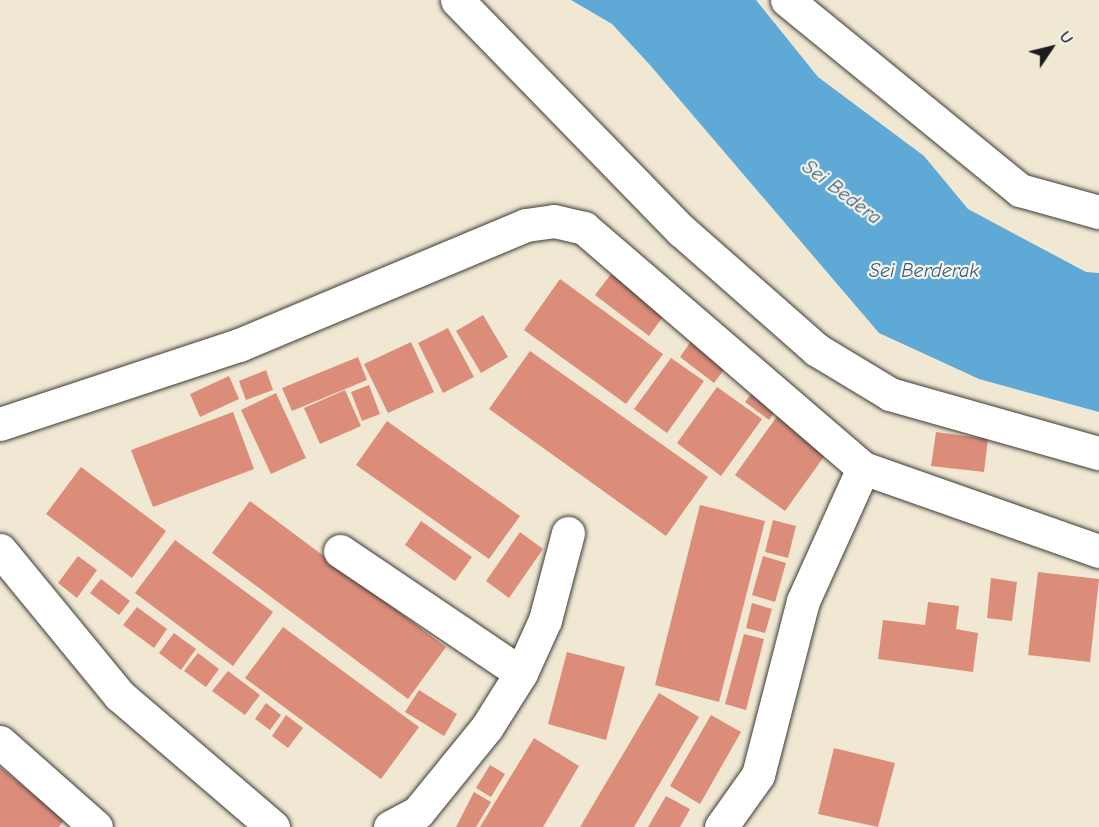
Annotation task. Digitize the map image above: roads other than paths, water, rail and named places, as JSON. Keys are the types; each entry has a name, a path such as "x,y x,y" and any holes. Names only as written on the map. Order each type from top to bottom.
{"street":[{"path":"457,0 682,231 817,350 890,394 1099,453"},
{"path":"787,0 1020,190 1099,212"},
{"path":"0,424 239,345 526,225 554,221 584,228 863,468 1099,551"},
{"path":"721,827 758,775 803,602 863,468"},
{"path":"390,827 418,812 487,727 521,674 544,620 568,533"},
{"path":"0,550 119,695 273,827"},
{"path":"340,551 521,674"},
{"path":"0,742 96,827"}],"water":[{"name":"Sei Berderak","path":"571,0 756,0 818,77 924,156 968,209 1086,272 1099,273 1099,412 979,379 879,333 650,65 612,24"}],"water label":[{"name":"Sei Bedera","path":"842,192"}]}
